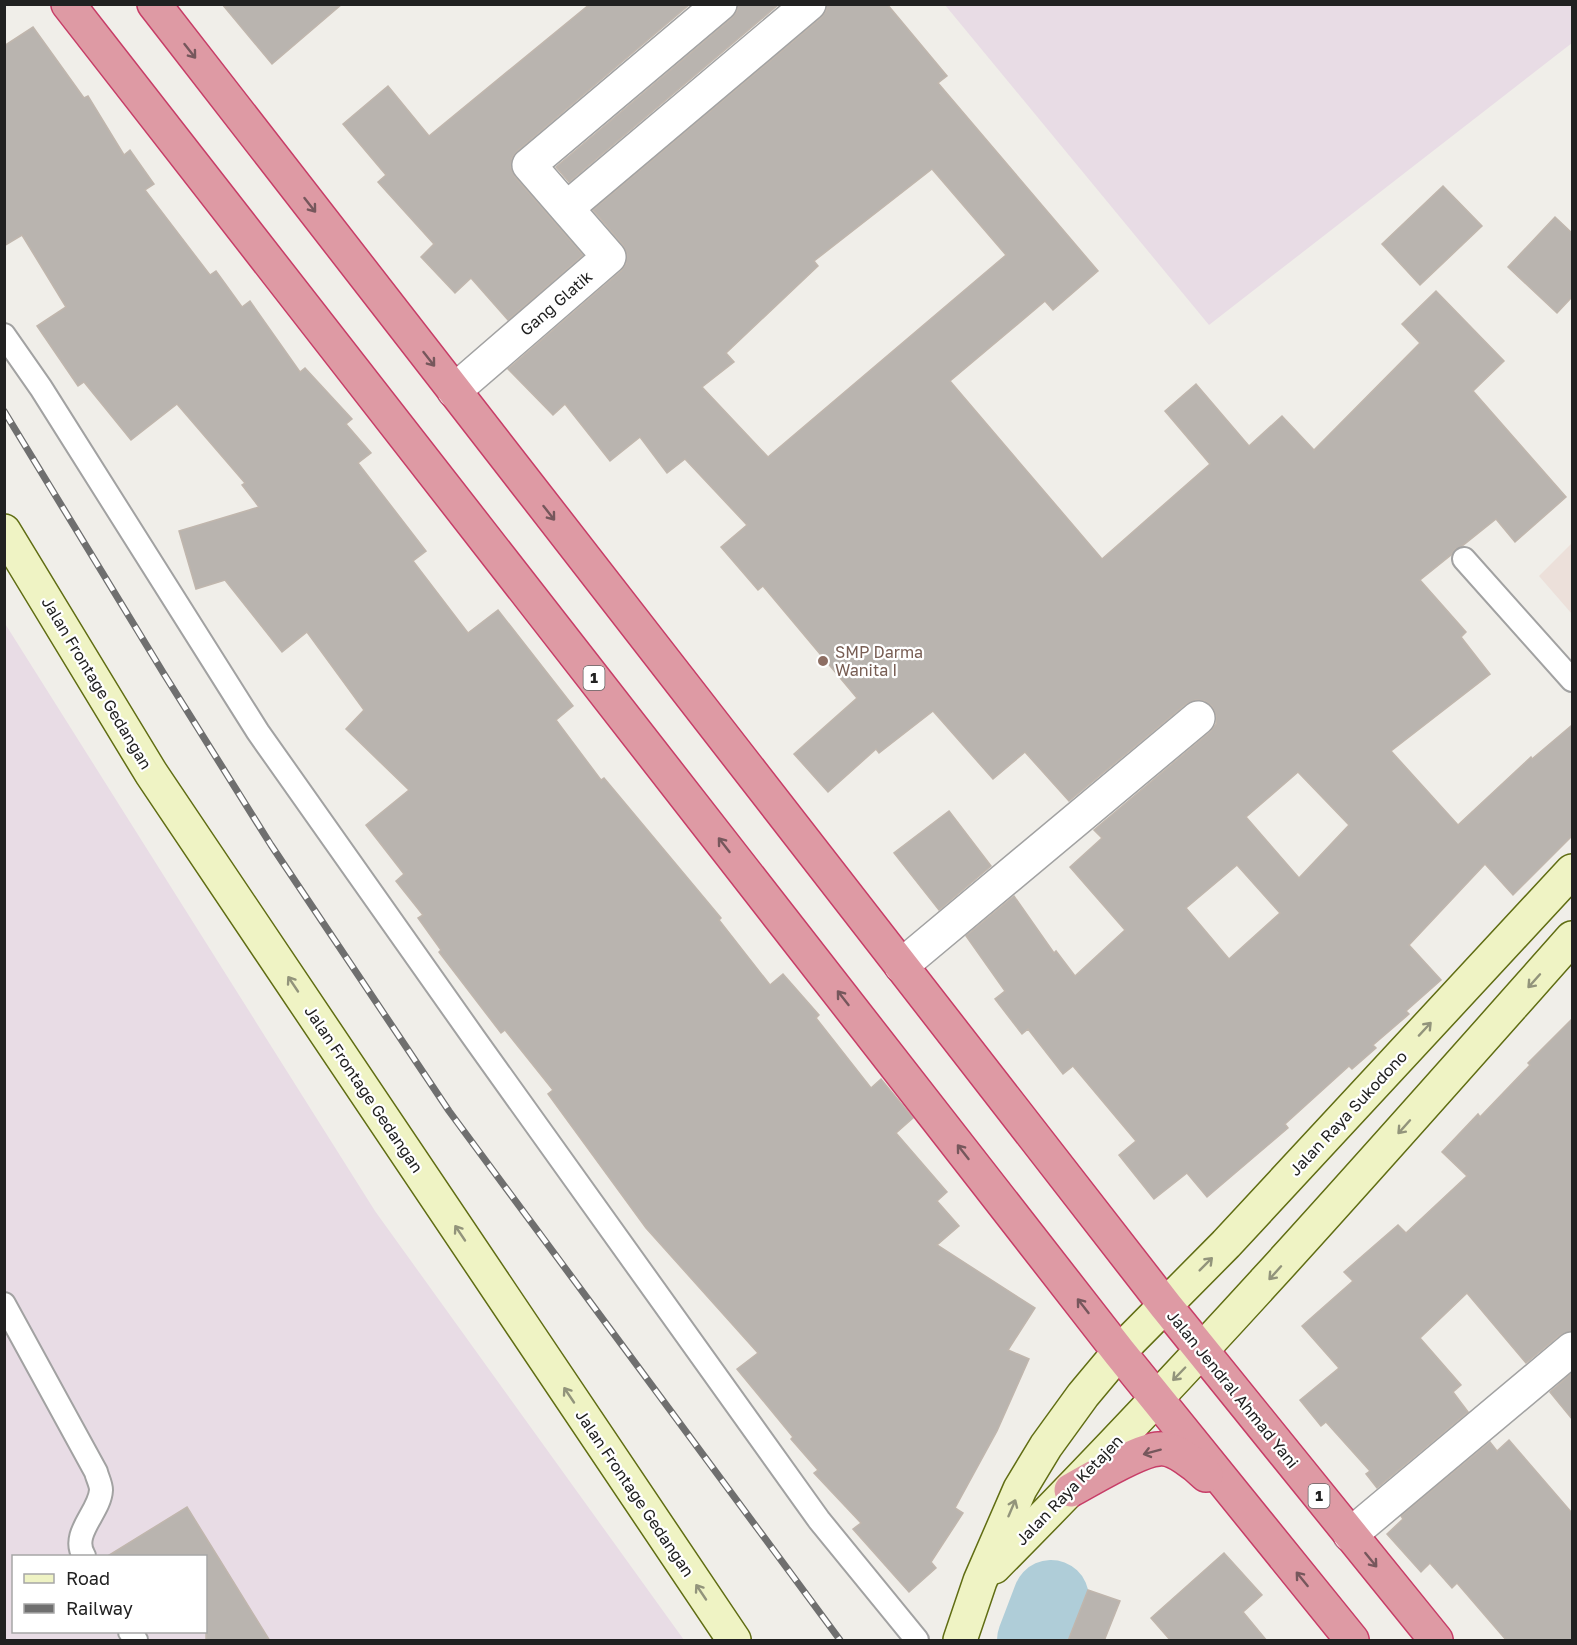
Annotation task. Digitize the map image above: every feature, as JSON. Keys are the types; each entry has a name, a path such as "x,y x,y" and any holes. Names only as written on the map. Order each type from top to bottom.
{"highway":[{"name":"1","path":"68,4 1119,1352 1352,1641"},
{"name":"1","path":"154,4 1165,1305"},
{"name":"Jalan Jendral Ahmad Yani","path":"1165,1305 1436,1641"},
{"path":"1071,1490 1132,1458 1160,1448 1181,1455 1250,1514"}],"street":[{"path":"720,4 529,165 567,208 809,4"},
{"name":"Gang Glatik","path":"454,390 609,256 567,208"},
{"name":"Jalan Frontage Gedangan","path":"4,531 151,773 734,1641"},
{"path":"901,966 1198,718"},
{"name":"Jalan Raya Sukodono","path":"1119,1352 1226,1244 1572,871"},
{"path":"1156,1398 1264,1285 1572,938"},
{"path":"1350,1534 1572,1349"},
{"name":"Jalan Raya Ketajen","path":"960,1641 980,1581 1020,1489 1046,1446 1083,1395 1119,1352"},
{"name":"Jalan Raya Ketajen","path":"980,1581 1071,1490 1156,1398"}],"lane":[{"path":"4,335 48,398 258,732 819,1520 917,1641"},
{"path":"1464,559 1572,680"},
{"path":"4,1304 96,1472 101,1488 99,1499 81,1536 83,1555"}],"shaded area":[{"path":"945,5 1572,5 1572,43 1209,325"},
{"path":"1572,543 1572,614 1539,576"},
{"path":"4,622 375,1211 684,1640 5,1640"}],"building":[{"path":"222,4 342,4 272,64"},
{"path":"590,4 690,4 517,151 512,158 511,168 515,177 583,255 508,320 471,278 455,293 421,257 434,244 378,182 386,175 343,124 388,86 429,136"},
{"path":"738,4 779,4 569,182 556,167 732,18 737,11"},
{"path":"827,4 887,4 947,76 938,83 1098,271 1053,310 1045,301 950,381 1102,559 1210,464 1165,411 1196,384 1249,446 1282,416 1314,450 1420,343 1402,324 1436,291 1504,361 1473,391 1566,497 1515,542 1496,519 1455,549 1451,555 1420,580 1466,632 1461,637 1490,674 1391,751 1458,825 1531,757 1532,759 1572,725 1572,836 1513,895 1485,864 1409,945 1441,980 1406,1011 1409,1014 1373,1045 1376,1048 1352,1069 1349,1066 1285,1124 1288,1128 1207,1197 1187,1173 1154,1199 1119,1155 1136,1141 1073,1066 1063,1074 1028,1029 1022,1034 995,999 1005,991 966,936 1014,896 1054,953 1056,951 1075,976 1125,930 1070,867 1102,838 1094,830 1210,732 1216,724 1216,715 1212,706 1205,701 1195,700 1186,704 1069,801 1025,752 993,779 933,711 879,753 876,749 828,792 794,754 857,698 763,586 758,590 721,547 747,525 685,459 667,473 640,437 610,461 565,404 553,415 508,369 621,271 626,264 627,254 623,245 593,210 821,18 826,11","holes":["932,169 1006,255 768,457 702,387 734,362 726,353 818,266 814,261","1298,772 1349,825 1299,878 1246,817","1237,865 1280,913 1229,959 1186,908"]},
{"path":"33,27 84,98 88,96 124,155 130,150 154,184 145,190 210,275 216,271 242,307 250,301 300,372 305,368 352,419 346,424 371,453 358,463 426,551 413,561 468,633 498,610 573,706 556,720 601,780 604,778 721,918 719,920 770,985 783,974 819,1015 816,1018 871,1088 881,1079 913,1118 896,1133 947,1192 937,1201 959,1226 937,1245 1035,1308 1008,1350 1029,1359 997,1431 955,1508 963,1513 931,1562 936,1568 909,1592 853,1529 861,1523 814,1473 818,1470 737,1369 758,1353 646,1228 548,1094 553,1090 505,1030 501,1033 439,952 441,950 418,918 423,915 396,881 404,874 366,825 409,790 346,729 364,710 307,632 282,652 225,580 196,589 179,531 259,507 242,485 245,483 177,404 131,440 84,382 78,386 37,326 66,307 22,235 4,246 4,46"},
{"path":"1443,186 1482,226 1420,285 1382,244"},
{"path":"1555,217 1572,233 1572,297 1557,313 1508,267"},
{"path":"949,811 991,866 939,910 894,853"},
{"path":"1572,1019 1572,1331 1560,1335 1526,1363 1467,1293 1420,1338 1461,1385 1453,1392 1468,1412 1377,1488 1366,1474 1370,1471 1326,1422 1321,1426 1300,1400 1339,1368 1302,1326 1353,1281 1344,1272 1398,1225 1406,1233 1467,1176 1442,1152 1478,1114 1480,1117 1530,1065 1528,1063"},
{"path":"1572,1373 1572,1419 1550,1392"},
{"path":"1509,1440 1572,1513 1572,1641 1507,1641 1457,1583 1452,1588 1430,1563 1421,1572 1387,1534 1403,1519 1401,1516 1490,1442 1497,1451"},
{"path":"187,1507 270,1641 206,1641 207,1555 109,1555"},
{"path":"1224,1553 1262,1595 1243,1612 1267,1641 1171,1641 1151,1618"},
{"path":"1088,1590 1120,1601 1104,1641 1068,1641"}],"waterway":[{"path":"1035,1640 1051,1598"}],"railway":[{"path":"4,411 271,845 449,1111 840,1640"}],"place":[{"name":"SMP Darma Wanita I","path":"823,661"}]}
